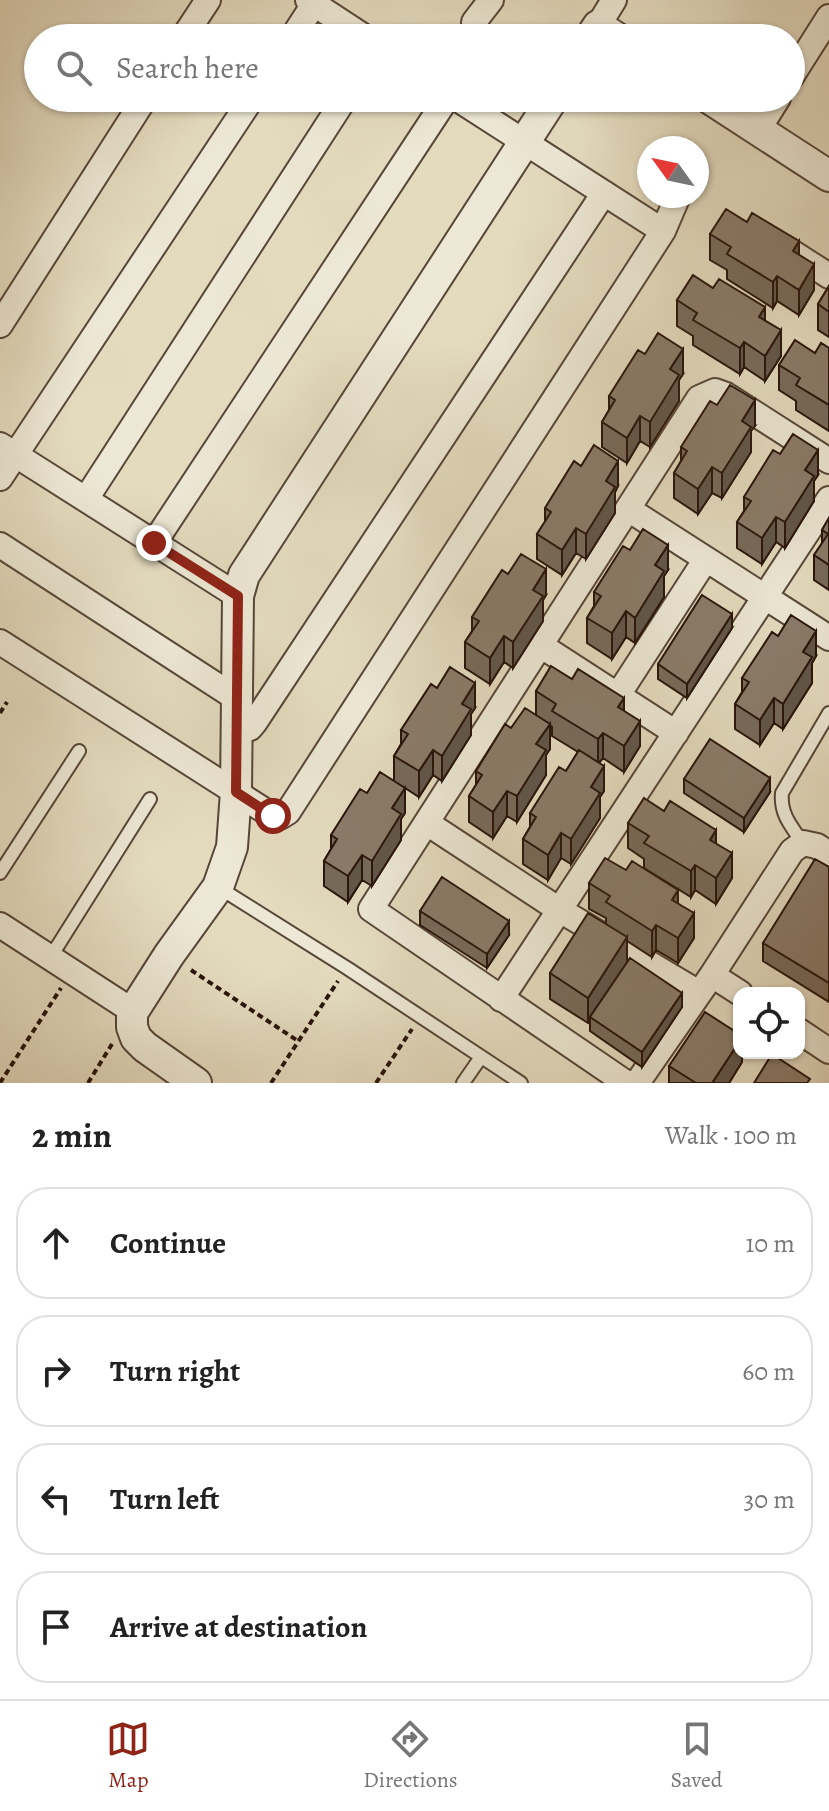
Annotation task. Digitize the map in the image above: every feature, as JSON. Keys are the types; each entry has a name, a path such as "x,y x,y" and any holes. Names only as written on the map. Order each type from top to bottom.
{"street":[{"path":"192,24 208,0"},
{"path":"474,22 491,0"},
{"path":"605,24 614,0"},
{"path":"299,24 311,2 345,24"},
{"path":"805,55 829,17"},
{"path":"0,325 136,112"},
{"path":"0,478 8,450 242,112"},
{"path":"86,499 336,112"},
{"path":"154,543 438,112"},
{"path":"477,112 663,231"},
{"path":"196,1083 136,1038 132,1013 218,887 232,847 236,792 238,596 244,575 544,112"},
{"path":"730,112 829,176"},
{"path":"758,130 769,112"},
{"path":"236,733 250,728 255,722 604,193"},
{"path":"0,642 273,816 280,817 288,812 663,231 673,208"},
{"path":"769,238 829,276"},
{"path":"626,1083 371,909 699,398 715,391 726,395 829,461"},
{"path":"8,450 238,596"},
{"path":"501,999 829,499"},
{"path":"628,509 829,638"},
{"path":"0,545 236,698"},
{"path":"618,695 706,559"},
{"path":"540,645 676,733"},
{"path":"427,823 558,909 706,984 733,991"},
{"path":"637,1083 792,851 803,843 817,846 829,854"},
{"path":"0,925 132,1013"},
{"path":"805,1035 829,1051"}],"lane":[{"path":"803,843 784,816 782,793 829,713"},
{"path":"0,873 79,751"},
{"path":"50,958 150,799"},
{"path":"218,887 521,1083"},
{"path":"463,1083 481,1057"}],"path":[{"path":"0,713 7,702"},
{"path":"169,955 298,1041"},
{"path":"271,1083 347,968"},
{"path":"0,1083 71,973"},
{"path":"88,1083 132,1013"},
{"path":"376,1083 420,1017"}],"building":[{"path":"726,209 747,222 752,213 799,241 793,251 814,264 799,290 777,276 773,282 727,254 731,247 710,234"},
{"path":"693,275 713,288 719,279 765,307 759,317 781,330 765,356 744,342 740,348 693,320 697,313 677,300"},
{"path":"829,286 829,312 818,304"},
{"path":"658,333 683,349 670,369 679,375 650,422 640,416 627,438 602,422 615,400 609,396 638,350 645,354"},
{"path":"795,340 815,353 821,343 829,348 829,405 796,385 800,378 779,365"},
{"path":"730,385 755,400 742,421 751,427 722,473 712,467 698,489 674,473 687,451 681,447 710,401 717,405"},
{"path":"793,434 818,450 805,470 814,476 785,522 776,517 762,538 737,522 751,501 744,497 773,450 780,454"},
{"path":"594,445 618,461 606,481 615,487 586,534 576,528 562,550 537,534 551,512 545,508 574,461 581,466"},
{"path":"829,518 829,565 814,555 828,534 822,530"},
{"path":"643,529 668,545 655,565 664,571 635,618 626,611 612,633 587,618 601,596 594,592 623,546 630,550"},
{"path":"521,554 546,569 533,590 543,596 513,642 504,636 490,658 465,642 479,621 472,617 502,570 508,574"},
{"path":"702,595 732,614 687,684 658,664"},
{"path":"791,615 816,631 803,652 812,657 783,704 774,698 760,720 735,704 749,682 742,678 772,632 778,636"},
{"path":"551,666 572,679 578,669 624,698 618,707 640,721 624,746 603,733 598,739 552,711 556,704 536,691"},
{"path":"450,667 475,683 462,704 471,709 442,756 433,750 419,771 394,756 408,734 401,730 431,684 437,688"},
{"path":"525,708 550,724 536,744 546,750 517,796 507,791 493,812 469,796 482,775 476,771 505,724 511,728"},
{"path":"710,739 770,778 744,818 684,779"},
{"path":"579,750 604,766 591,787 600,793 571,839 561,833 548,855 523,839 536,817 530,813 559,767 566,771"},
{"path":"380,772 405,788 392,808 401,814 372,861 362,855 348,876 324,861 337,839 331,835 360,789 367,793"},
{"path":"644,798 664,811 670,801 716,830 710,840 732,853 716,878 695,865 691,871 644,843 649,836 628,823"},
{"path":"605,858 626,870 632,861 678,890 672,900 694,913 678,938 656,925 652,931 606,902 610,896 589,883"},
{"path":"815,859 829,867 829,983 763,943"},
{"path":"442,877 509,921 487,954 420,911"},
{"path":"588,913 627,937 588,998 550,973"},
{"path":"630,958 682,993 642,1052 590,1017"},
{"path":"705,1012 733,1030 733,1051 712,1083 696,1083 669,1066"},
{"path":"769,1059 780,1059 810,1079 807,1083 754,1083"}],"route":[{"path":"154,543 238,596 236,792 273,816"}]}
